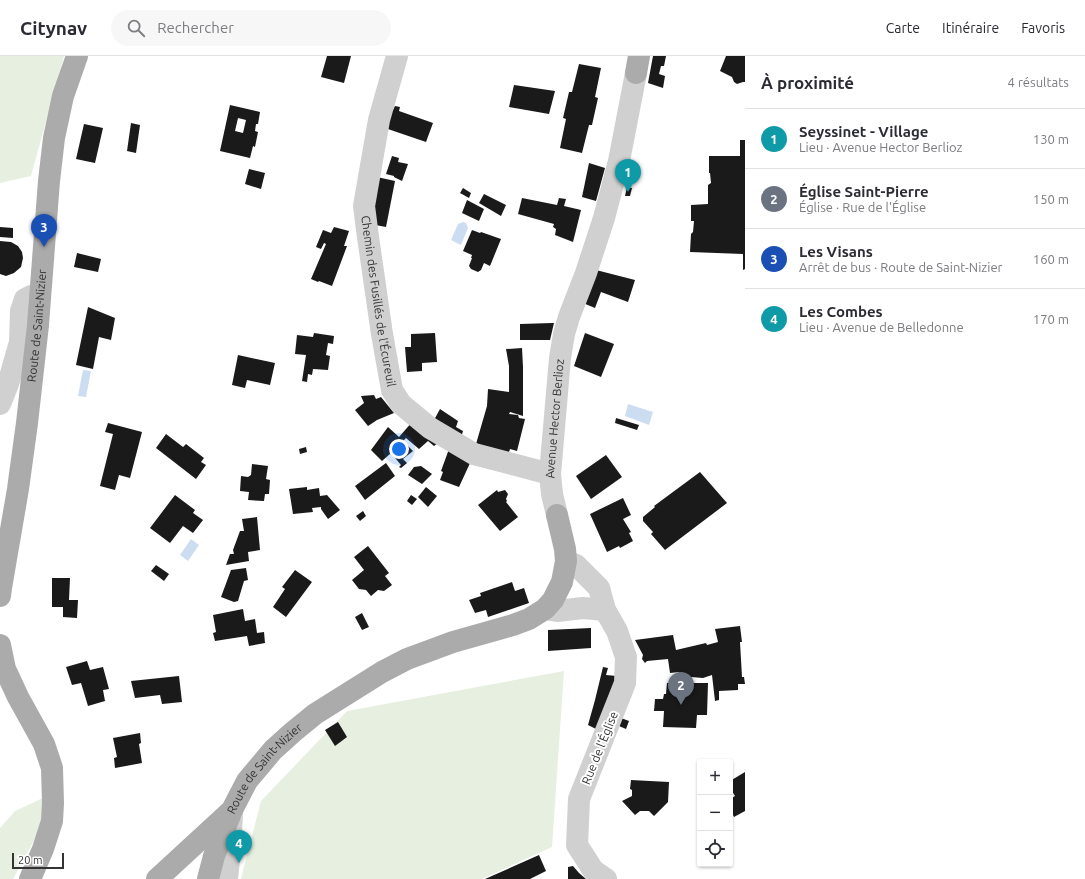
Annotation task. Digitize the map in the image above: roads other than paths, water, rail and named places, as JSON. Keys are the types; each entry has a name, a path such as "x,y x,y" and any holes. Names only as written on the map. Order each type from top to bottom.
{"main road":[{"name":"Route de Saint-Nizier","path":"0,596 0,588 18,489 27,423 54,138 63,96 77,56"},
{"name":"Avenue Hector Berlioz","path":"382,672 406,659 447,644 513,626 529,619 545,609 562,582 566,561 565,549 557,516"},
{"path":"0,646 5,668 18,697 44,744 52,768 52,821 43,849 29,877"},
{"name":"Route de Saint-Nizier","path":"157,879 232,810 247,781 273,750 315,714 382,672"},
{"path":"208,879 214,856 232,810"}],"street":[{"name":"Chemin des Fusillés de l'Écureuil","path":"397,56 379,120 364,206 382,334 392,390 401,404 430,428 474,454 550,474"},
{"name":"Avenue Hector Berlioz","path":"557,516 552,494 550,474 560,358 564,334 600,234 619,161 638,65"},
{"path":"0,404 8,384 20,342 21,311 25,299 31,296 40,297"},
{"name":"Rue de l'Église","path":"566,561 576,565 599,588 605,610 617,631 626,657 625,683 579,799 577,845 593,870 606,879"},
{"path":"545,609 557,611 583,608 605,610"},
{"path":"227,879 232,810"},
{"path":"198,879 203,868 214,856"}],"water":[{"path":"463,222 466,223 468,228 461,245 451,240 458,224"},
{"path":"83,370 91,371 86,397 78,396"},
{"path":"628,404 653,412 649,425 625,416"},
{"path":"191,539 199,545 188,561 180,555"}],"place":[{"name":"Seyssinet - Village","path":"628,192"},
{"name":"Les Visans","path":"44,247"},
{"name":"Église Saint-Pierre","path":"681,705"},
{"name":"Les Combes","path":"239,863"}]}
